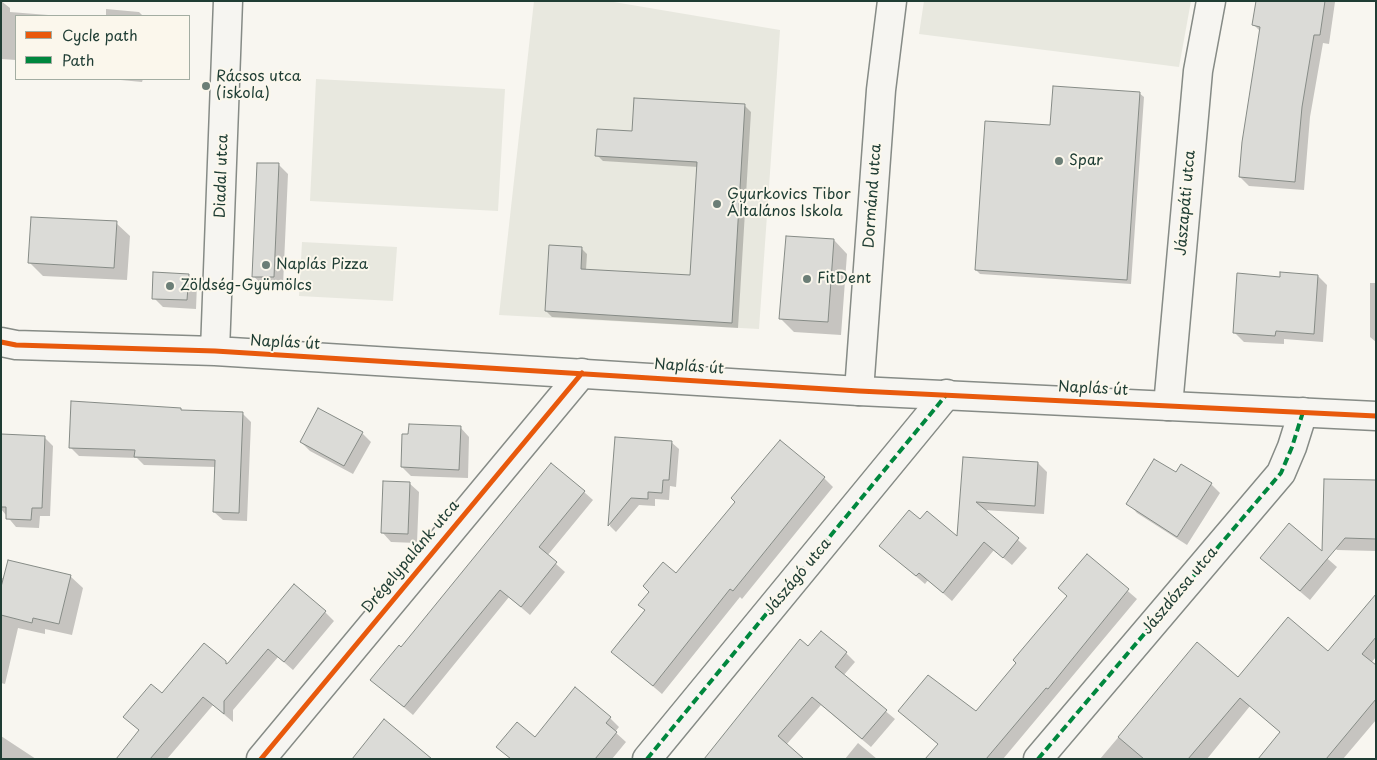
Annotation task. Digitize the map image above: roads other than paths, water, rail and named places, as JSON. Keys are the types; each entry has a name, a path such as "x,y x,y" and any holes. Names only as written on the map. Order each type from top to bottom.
{"street":[{"name":"Diadal utca","path":"215,351 228,1"},
{"name":"Dormánd utca","path":"859,391 881,90 892,1"},
{"name":"Jászapáti utca","path":"1168,406 1198,71 1211,1"},
{"name":"Naplás út","path":"1,342 16,345 215,351 859,391 1376,416"},
{"name":"Drégelypalánk utca","path":"260,759 582,373"},
{"name":"Jászágó utca","path":"647,759 948,394"},
{"name":"Jászdózsa utca","path":"1038,759 1281,473 1294,442 1303,412"}],"place":[{"name":"Rácsos utca (iskola)","path":"206,86"},
{"name":"Spar","path":"1059,161"},
{"name":"Gyurkovics Tibor Általános Iskola","path":"717,204"},
{"name":"Naplás Pizza","path":"266,265"},
{"name":"FitDent","path":"807,279"},
{"name":"Zöldség-Gyümölcs","path":"170,286"}]}
